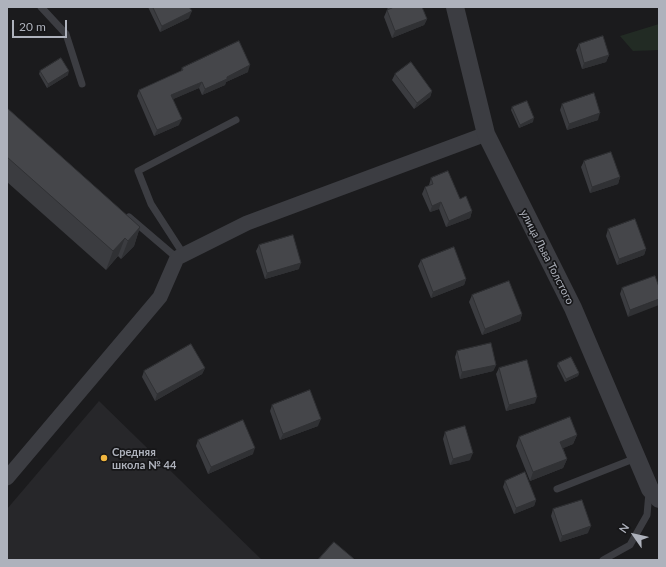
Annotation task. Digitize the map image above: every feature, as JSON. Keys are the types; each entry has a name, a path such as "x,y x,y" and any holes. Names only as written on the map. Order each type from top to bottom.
{"street":[{"name":"улица Льва Толстого","path":"456,7 486,134 573,308 636,458 654,494"},
{"path":"7,478 160,297 181,257 247,223 486,134"}],"lane":[{"path":"41,7 66,34 82,84"},
{"path":"181,257 151,204 138,171 236,120"},
{"path":"124,213 181,257"},
{"path":"557,489 636,458"},
{"path":"603,560 630,545 647,515 654,494"}],"shaded area":[{"path":"659,24 659,50 633,51 620,36"},
{"name":"Средняя школа № 44","path":"99,401 262,560 7,560 7,509"}],"building":[{"path":"153,7 189,7 192,11 162,26"},
{"path":"392,7 422,7 427,19 395,31 387,10"},
{"path":"603,36 609,55 584,63 579,44"},
{"path":"239,41 250,65 227,77 227,79 205,89 202,82 171,95 182,119 157,130 139,90 183,70 182,68"},
{"path":"61,58 69,71 48,84 40,71"},
{"path":"411,62 432,91 417,103 395,74"},
{"path":"594,93 600,113 569,124 562,104"},
{"path":"527,101 534,118 520,125 512,107"},
{"path":"7,108 140,227 128,241 125,238 113,251 7,157"},
{"path":"611,152 620,177 592,187 584,161"},
{"path":"448,171 460,199 466,196 472,211 449,221 441,202 432,206 425,187 433,184 431,178"},
{"path":"635,219 646,249 619,259 608,229"},
{"path":"293,235 301,263 267,273 259,245"},
{"path":"454,247 466,279 433,292 421,260"},
{"path":"655,276 659,287 659,299 630,310 622,288"},
{"path":"509,281 522,314 485,329 472,295"},
{"path":"491,343 496,365 462,372 457,351"},
{"path":"191,344 205,368 157,394 144,371"},
{"path":"571,357 579,373 566,379 558,363"},
{"path":"527,360 537,397 509,405 499,368"},
{"path":"310,390 321,419 283,434 272,405"},
{"path":"570,417 577,435 560,442 567,459 533,472 519,437"},
{"path":"243,420 255,448 211,467 198,440"},
{"path":"465,426 473,453 453,459 445,432"},
{"path":"525,472 536,500 516,508 505,481"},
{"path":"582,500 591,526 562,536 553,509"},
{"path":"334,542 354,559 318,560"}],"place":[{"name":"Средняя школа № 44","path":"104,458"}]}
